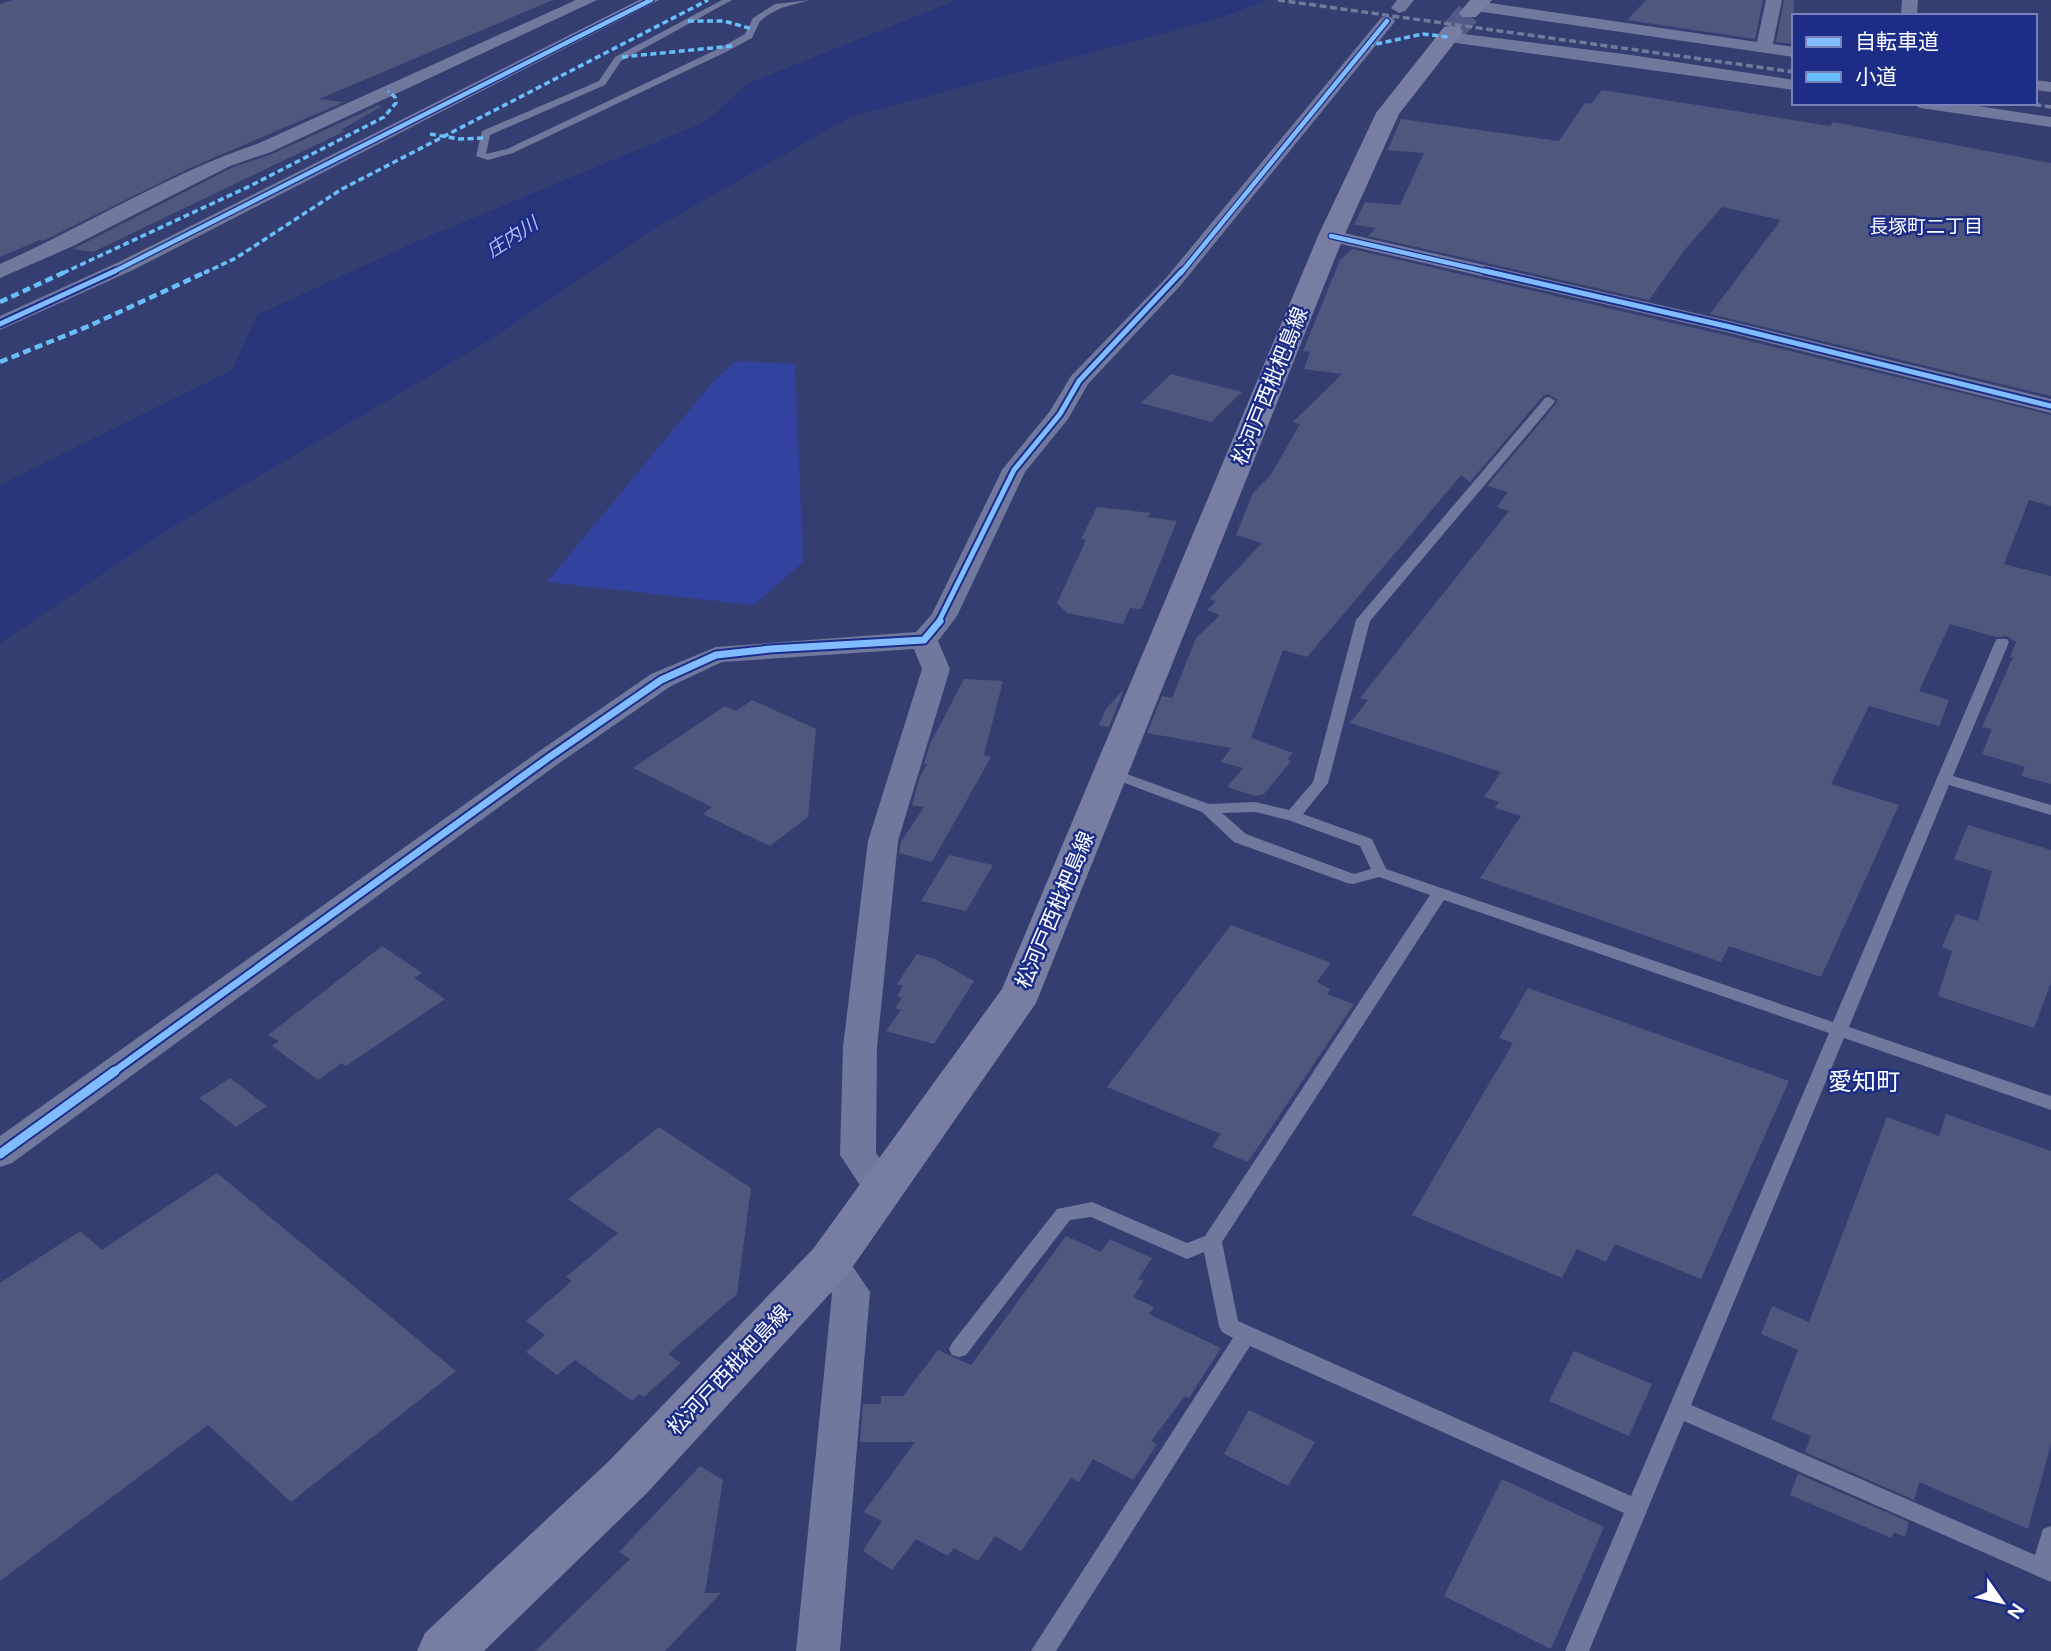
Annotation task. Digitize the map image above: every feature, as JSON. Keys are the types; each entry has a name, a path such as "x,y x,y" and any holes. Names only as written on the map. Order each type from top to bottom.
{"main road":[{"name":"松河戸西枇杷島線","path":"445,1651 628,1477 830,1262 1021,993 1331,236 1388,113 1465,18"}],"street":[{"path":"0,272 64,243 223,162 264,148 589,0"},
{"path":"0,324 138,260 651,0"},
{"path":"1764,47 1774,0"},
{"path":"0,1154 548,758 661,680 716,655 770,649 924,640 944,616 1014,470 1060,414 1079,382 1172,282 1397,10"},
{"path":"1465,18 1792,51"},
{"path":"1465,18 1630,60 1792,85"},
{"path":"1934,105 2051,122"},
{"path":"1331,236 1743,330 2051,406"},
{"path":"882,1189 858,1155 860,1047 883,841 936,669 924,640"},
{"path":"818,1651 851,1292 830,1262"}],"lane":[{"path":"728,0 618,60 602,83 485,133 481,156 488,158 510,150 723,50 749,36 756,20 765,13 778,6 806,0"},
{"path":"1293,816 1320,783 1363,620 1549,401"},
{"path":"1577,1651 2002,642"},
{"path":"1111,773 1208,809 1240,838 1353,879 1380,872 2051,1103"},
{"path":"1945,779 2051,810"},
{"path":"1208,809 1255,807 1293,816 1366,843 1380,872"},
{"path":"959,1349 1064,1214 1092,1209 1187,1251 1212,1241 1440,893"},
{"path":"1212,1241 1229,1326 1637,1509"},
{"path":"1044,1651 1246,1335"},
{"path":"1679,1409 2047,1570 2051,1536"}],"shaded area":[{"path":"735,361 795,364 803,562 754,605 547,582 711,384"}],"water":[{"name":"庄内川","path":"957,0 1269,0 1213,20 850,117 652,230 490,340 174,526 0,643 0,485 232,370 257,315 420,240 707,121 747,84"}],"building":[{"path":"12,0 553,0 319,99 344,102 190,168 43,241 0,257 0,4"},
{"path":"1646,0 1763,0 1755,39 1627,20"},
{"path":"1784,0 1794,0 1792,44 1776,42"},
{"path":"1602,90 1830,126 1833,122 2051,163 2051,396 1710,314 1781,220 1722,207 1683,252 1649,300 1368,236 1376,228 1354,225 1365,202 1400,205 1424,153 1388,150 1401,119 1559,141 1585,103 1591,104"},
{"path":"382,106 341,130 345,131 93,252 73,249 231,168 272,154"},
{"path":"1352,249 1729,336 2051,415 2051,506 2029,500 2004,564 2051,576 2051,784 2021,776 2025,767 1982,754 1992,729 1982,727 2013,657 2010,657 2016,642 2007,636 1996,637 1950,624 1919,691 1949,700 1939,726 1869,706 1831,784 1899,805 1821,977 1729,946 1721,962 1480,878 1521,816 1495,808 1499,802 1484,797 1501,772 1350,723 1368,700 1360,698 1509,511 1497,507 1508,492 1487,486 1555,405 1558,400 1548,394 1543,396 1470,482 1461,475 1307,657 1283,650 1251,738 1293,753 1287,759 1291,761 1264,794 1255,796 1227,787 1243,768 1221,762 1231,748 1147,733 1162,696 1172,698 1196,638 1220,615 1207,610 1216,601 1209,599 1262,543 1236,535 1253,493 1270,476 1300,424 1293,422 1342,374 1304,369 1310,352 1303,351 1340,260"},
{"path":"1171,374 1242,392 1211,422 1141,403"},
{"path":"1097,507 1151,513 1147,517 1177,521 1143,605 1140,609 1130,608 1123,624 1067,613 1057,603 1086,540 1081,539"},
{"path":"964,679 1003,681 984,755 991,757 932,862 899,853 901,842 924,807 912,805 920,776 927,764 924,764 930,744"},
{"path":"1124,689 1109,727 1099,725 1106,709"},
{"path":"752,700 816,729 808,817 770,846 703,814 712,807 633,768 725,706 736,711"},
{"path":"1968,825 2051,850 2051,983 2034,1028 1938,996 1952,951 1942,947 1956,914 1978,921 1992,871 1954,859"},
{"path":"949,855 993,865 966,911 921,901"},
{"path":"1231,925 1331,963 1317,982 1330,989 1327,994 1354,1004 1248,1162 1212,1147 1221,1134 1107,1087"},
{"path":"382,946 422,973 414,978 445,999 346,1066 342,1063 318,1080 272,1046 279,1041 268,1035"},
{"path":"917,954 935,959 974,981 934,1044 886,1031 901,1010 895,1008 902,998 897,996 903,986 897,984"},
{"path":"1528,988 1789,1081 1701,1279 1615,1244 1606,1262 1577,1249 1562,1278 1412,1215 1513,1043 1499,1038"},
{"path":"230,1078 267,1106 236,1127 199,1098"},
{"path":"1946,1114 2051,1151 2051,1444 2028,1529 1919,1482 1914,1500 1805,1452 1811,1436 1771,1419 1798,1350 1761,1334 1772,1306 1809,1322 1887,1117 1939,1136"},
{"path":"659,1127 751,1188 737,1294 668,1354 681,1363 644,1397 639,1394 632,1401 575,1360 557,1375 526,1352 545,1335 526,1321 572,1281 566,1277 618,1233 568,1199"},
{"path":"217,1173 456,1371 291,1502 208,1425 0,1581 0,1283 80,1231 102,1250"},
{"path":"1066,1236 1101,1252 1110,1239 1152,1258 1138,1279 1144,1281 1133,1297 1154,1307 1149,1314 1221,1348 1189,1398 1185,1396 1151,1441 1157,1444 1133,1480 1093,1459 1079,1482 1071,1478 1021,1551 995,1536 978,1561 954,1548 948,1556 916,1539 892,1570 863,1551 882,1521 864,1512 915,1442 860,1442 863,1404 881,1404 881,1396 903,1396 938,1350 971,1365"},
{"path":"1574,1351 1652,1384 1629,1436 1549,1401"},
{"path":"1249,1410 1315,1442 1288,1486 1224,1454"},
{"path":"700,1466 723,1480 705,1593 721,1593 665,1651 535,1651 630,1559 619,1552"},
{"path":"1798,1474 1909,1522 1905,1537 1894,1532 1891,1538 1790,1495"},
{"path":"1502,1479 1604,1527 1551,1649 1444,1596"}],"tunnel":[{"path":"1452,32 1469,13"}],"railway":[{"path":"1278,0 1792,72"},
{"path":"2037,105 2051,107"}],"marked path":[{"path":"0,362 89,326 236,258 342,189 708,0"},
{"path":"688,21 724,21 752,29"},
{"path":"1367,46 1423,34 1448,37"},
{"path":"622,57 732,46"},
{"path":"0,302 250,186 384,117 396,103 395,97 388,91"},
{"path":"430,134 459,139 483,138"}],"cycle path":[{"path":"0,324 126,266 651,0"},
{"path":"0,1154 548,758 661,680 716,655 770,649 924,640 944,616 1014,470 1060,414 1079,381 1173,282 1387,21"},
{"path":"1331,236 1730,327 2051,406"}],"district":[{"name":"長塚町二丁目","path":"1926,226"},
{"name":"愛知町","path":"1864,1081"}]}
